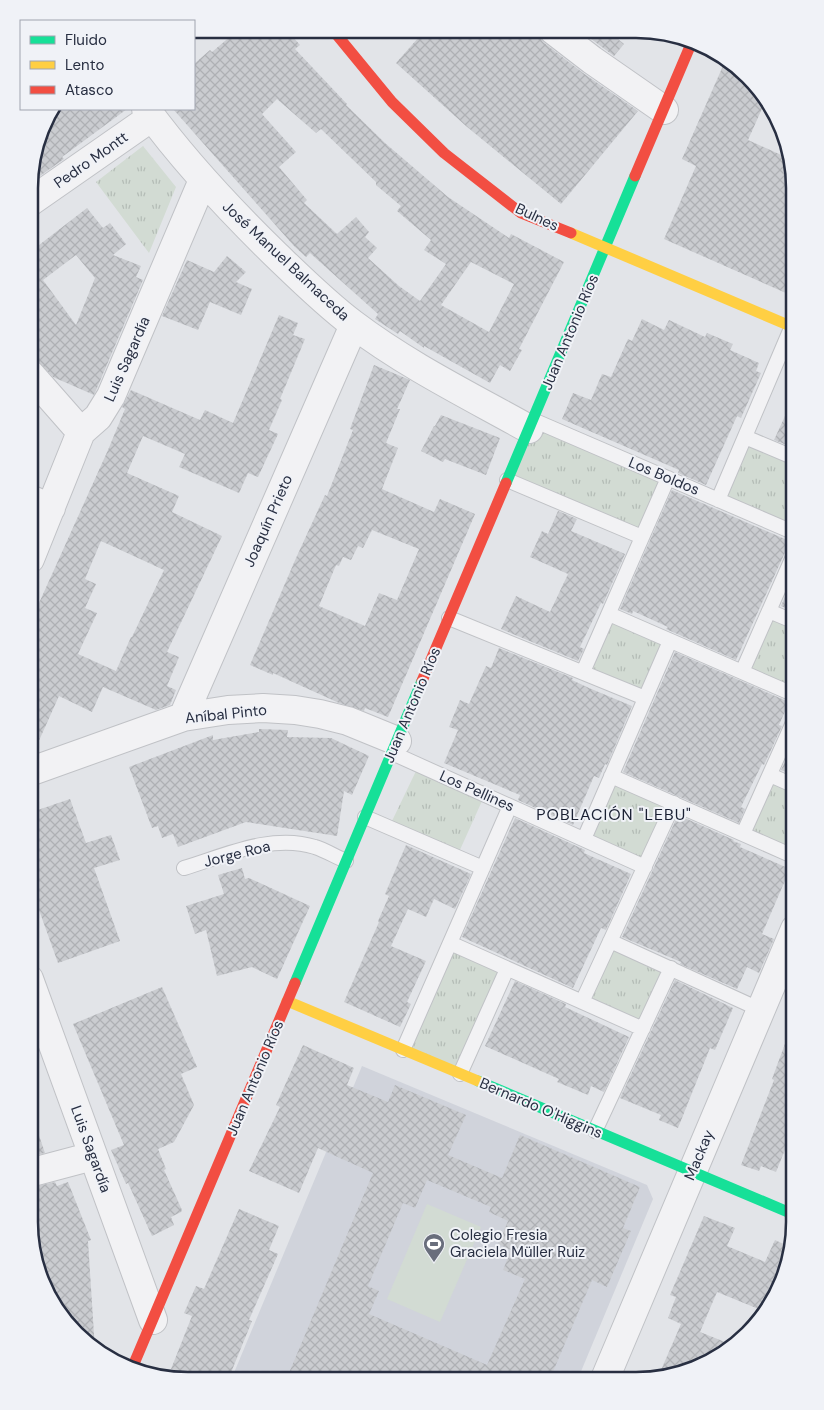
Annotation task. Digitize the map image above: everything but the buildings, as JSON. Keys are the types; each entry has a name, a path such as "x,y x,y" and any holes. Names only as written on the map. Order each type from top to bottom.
{"main road":[{"name":"Bulnes","path":"339,38 392,102 444,154 521,213 786,324"},
{"name":"Juan Antonio Ríos","path":"135,1362 690,48"},
{"name":"Bernardo O'Higgins","path":"287,1001 786,1211"}],"street":[{"path":"563,38 664,110"},
{"name":"José Manuel Balmaceda","path":"149,113 229,209 289,267 354,325 403,358 531,424"},
{"name":"Pedro Montt","path":"38,196 149,113"},
{"name":"Luis Sagardía","path":"40,504 81,432 98,417 111,396 203,180"},
{"name":"Joaquín Prieto","path":"183,717 354,325"},
{"path":"38,383 81,432"},
{"name":"Aníbal Pinto","path":"38,769 183,717 228,710 263,708 320,714 348,721 394,747"},
{"name":"Mackay","path":"608,1372 786,950"},
{"name":"Luis Sagardía","path":"38,1004 153,1320"},
{"path":"38,1170 93,1156"}],"lane":[{"path":"718,500 786,345"},
{"name":"Los Boldos","path":"531,424 668,478 786,529"},
{"path":"745,437 786,454"},
{"path":"583,672 668,478"},
{"path":"507,480 642,537"},
{"path":"742,672 786,572"},
{"path":"769,610 786,618"},
{"path":"609,614 786,691"},
{"path":"449,618 645,698"},
{"path":"584,839 670,641"},
{"path":"743,834 786,739"},
{"name":"Los Pellines","path":"394,747 510,806 645,867"},
{"path":"770,775 786,782"},
{"path":"611,776 786,853"},
{"path":"582,1002 674,804"},
{"path":"403,1050 510,806"},
{"path":"365,817 483,868"},
{"name":"Jorge Roa","path":"184,868 256,846 270,844 299,844 315,847 346,861"},
{"path":"610,941 760,1010"},
{"path":"450,943 643,1029"},
{"path":"595,1131 671,968"},
{"path":"460,1074 507,969"}],"shaded area":[{"name":"Colegio Fresia Graciela Müller Ruiz","path":"362,1066 647,1185 653,1199 581,1372 234,1372"}],"green space":[{"path":"143,146 176,187 149,253 96,182"},
{"path":"533,420 668,478 642,537 507,480"},
{"path":"745,437 786,454 786,528 718,500"},
{"path":"769,611 786,618 786,691 742,672"},
{"path":"609,614 670,641 645,698 583,672"},
{"path":"416,771 482,801 459,852 392,821"},
{"path":"770,775 786,782 786,853 743,834"},
{"path":"611,776 674,803 645,867 584,839"},
{"path":"610,941 671,968 643,1029 582,1002"},
{"path":"450,943 507,969 460,1074 403,1050"},
{"name":"Colegio Fresia Graciela Müller Ruiz","path":"427,1204 481,1227 440,1322 387,1299"}],"traffic: fast":[{"path":"506,483 635,176"},
{"path":"295,983 422,681"},
{"path":"478,1081 786,1211"}],"traffic: slow":[{"path":"571,233 786,324"},
{"path":"287,1001 478,1081"}],"traffic: jam":[{"path":"339,38 392,102 444,153 521,213 571,233"},
{"path":"635,176 689,48"},
{"path":"422,681 506,483"},
{"path":"135,1362 295,983"}],"place":[{"name":"Colegio Fresia Graciela Müller Ruiz","path":"434,1263"}],"district":[{"name":"POBLACIÓN \"LEBU\"","path":"614,814"}]}
